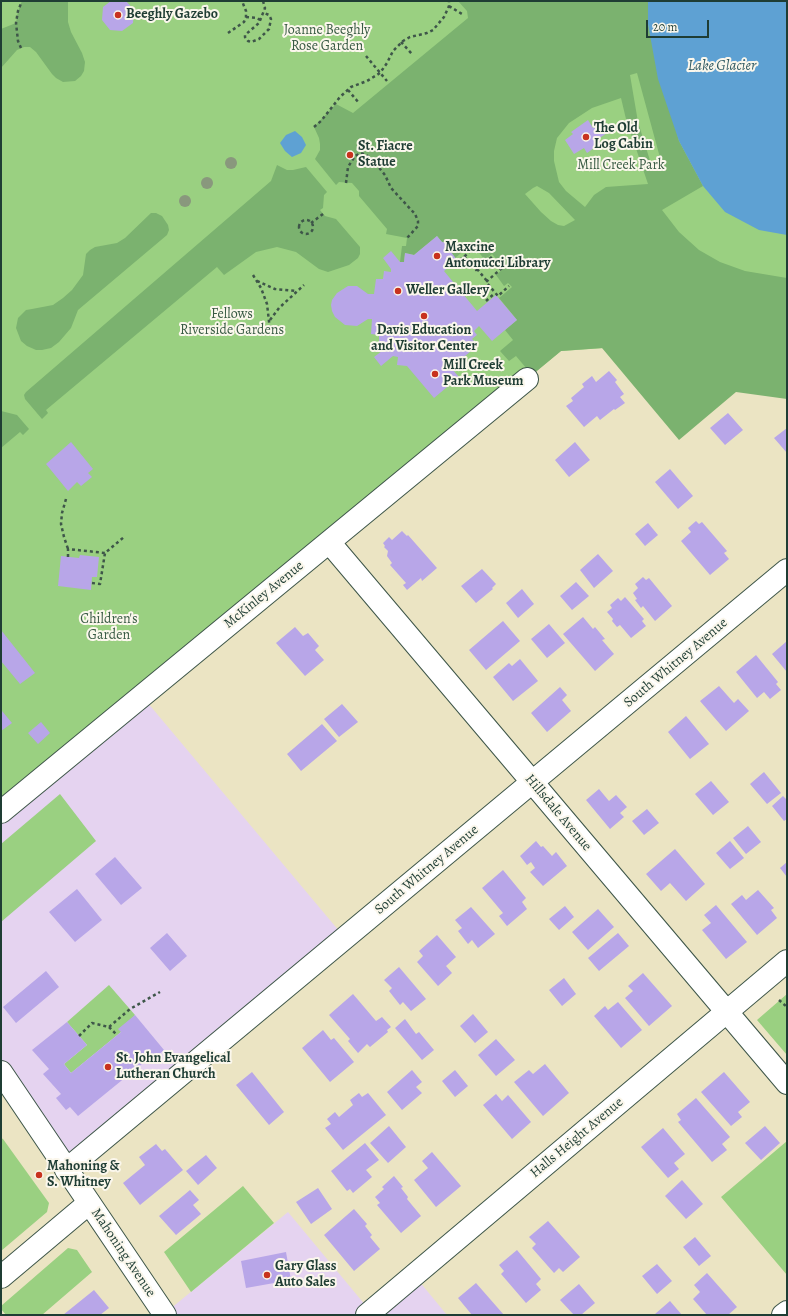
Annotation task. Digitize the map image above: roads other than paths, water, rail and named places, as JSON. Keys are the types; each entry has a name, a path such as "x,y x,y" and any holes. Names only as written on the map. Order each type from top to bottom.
{"street":[{"name":"McKinley Avenue","path":"4,803 329,542 527,379"},
{"name":"Hillsdale Avenue","path":"329,542 787,1083"},
{"name":"South Whitney Avenue","path":"66,1170 787,570"},
{"name":"Halls Height Avenue","path":"368,1315 787,961"},
{"name":"Mahoning Avenue","path":"1,1072 165,1315"},
{"path":"1,1277 89,1203"},
{"path":"783,1315 787,1312"}],"water":[{"name":"Lake Glacier","path":"648,1 787,1 787,235 759,230 725,212 703,186 679,141 658,79 648,24"},
{"path":"295,131 302,137 306,145 301,153 292,157 285,151 280,143 286,135"}],"place":[{"name":"Beeghly Gazebo","path":"118,15"},
{"name":"The Old Log Cabin","path":"586,137"},
{"name":"St. Fiacre Statue","path":"350,155"},
{"name":"Maxcine Antonucci Library","path":"437,256"},
{"name":"Weller Gallery","path":"398,291"},
{"name":"Davis Education and Visitor Center","path":"424,316"},
{"name":"Mill Creek Park Museum","path":"435,374"},
{"name":"St. John Evangelical Lutheran Church","path":"108,1067"},
{"name":"Mahoning & S. Whitney","path":"39,1175"},
{"name":"Gary Glass Auto Sales","path":"267,1275"}],"park label":[{"name":"Joanne Beeghly Rose Garden","path":"327,40"},
{"name":"Mill Creek Park","path":"621,166"},
{"name":"Fellows Riverside Gardens","path":"232,324"},
{"name":"Children's Garden","path":"109,628"}]}
